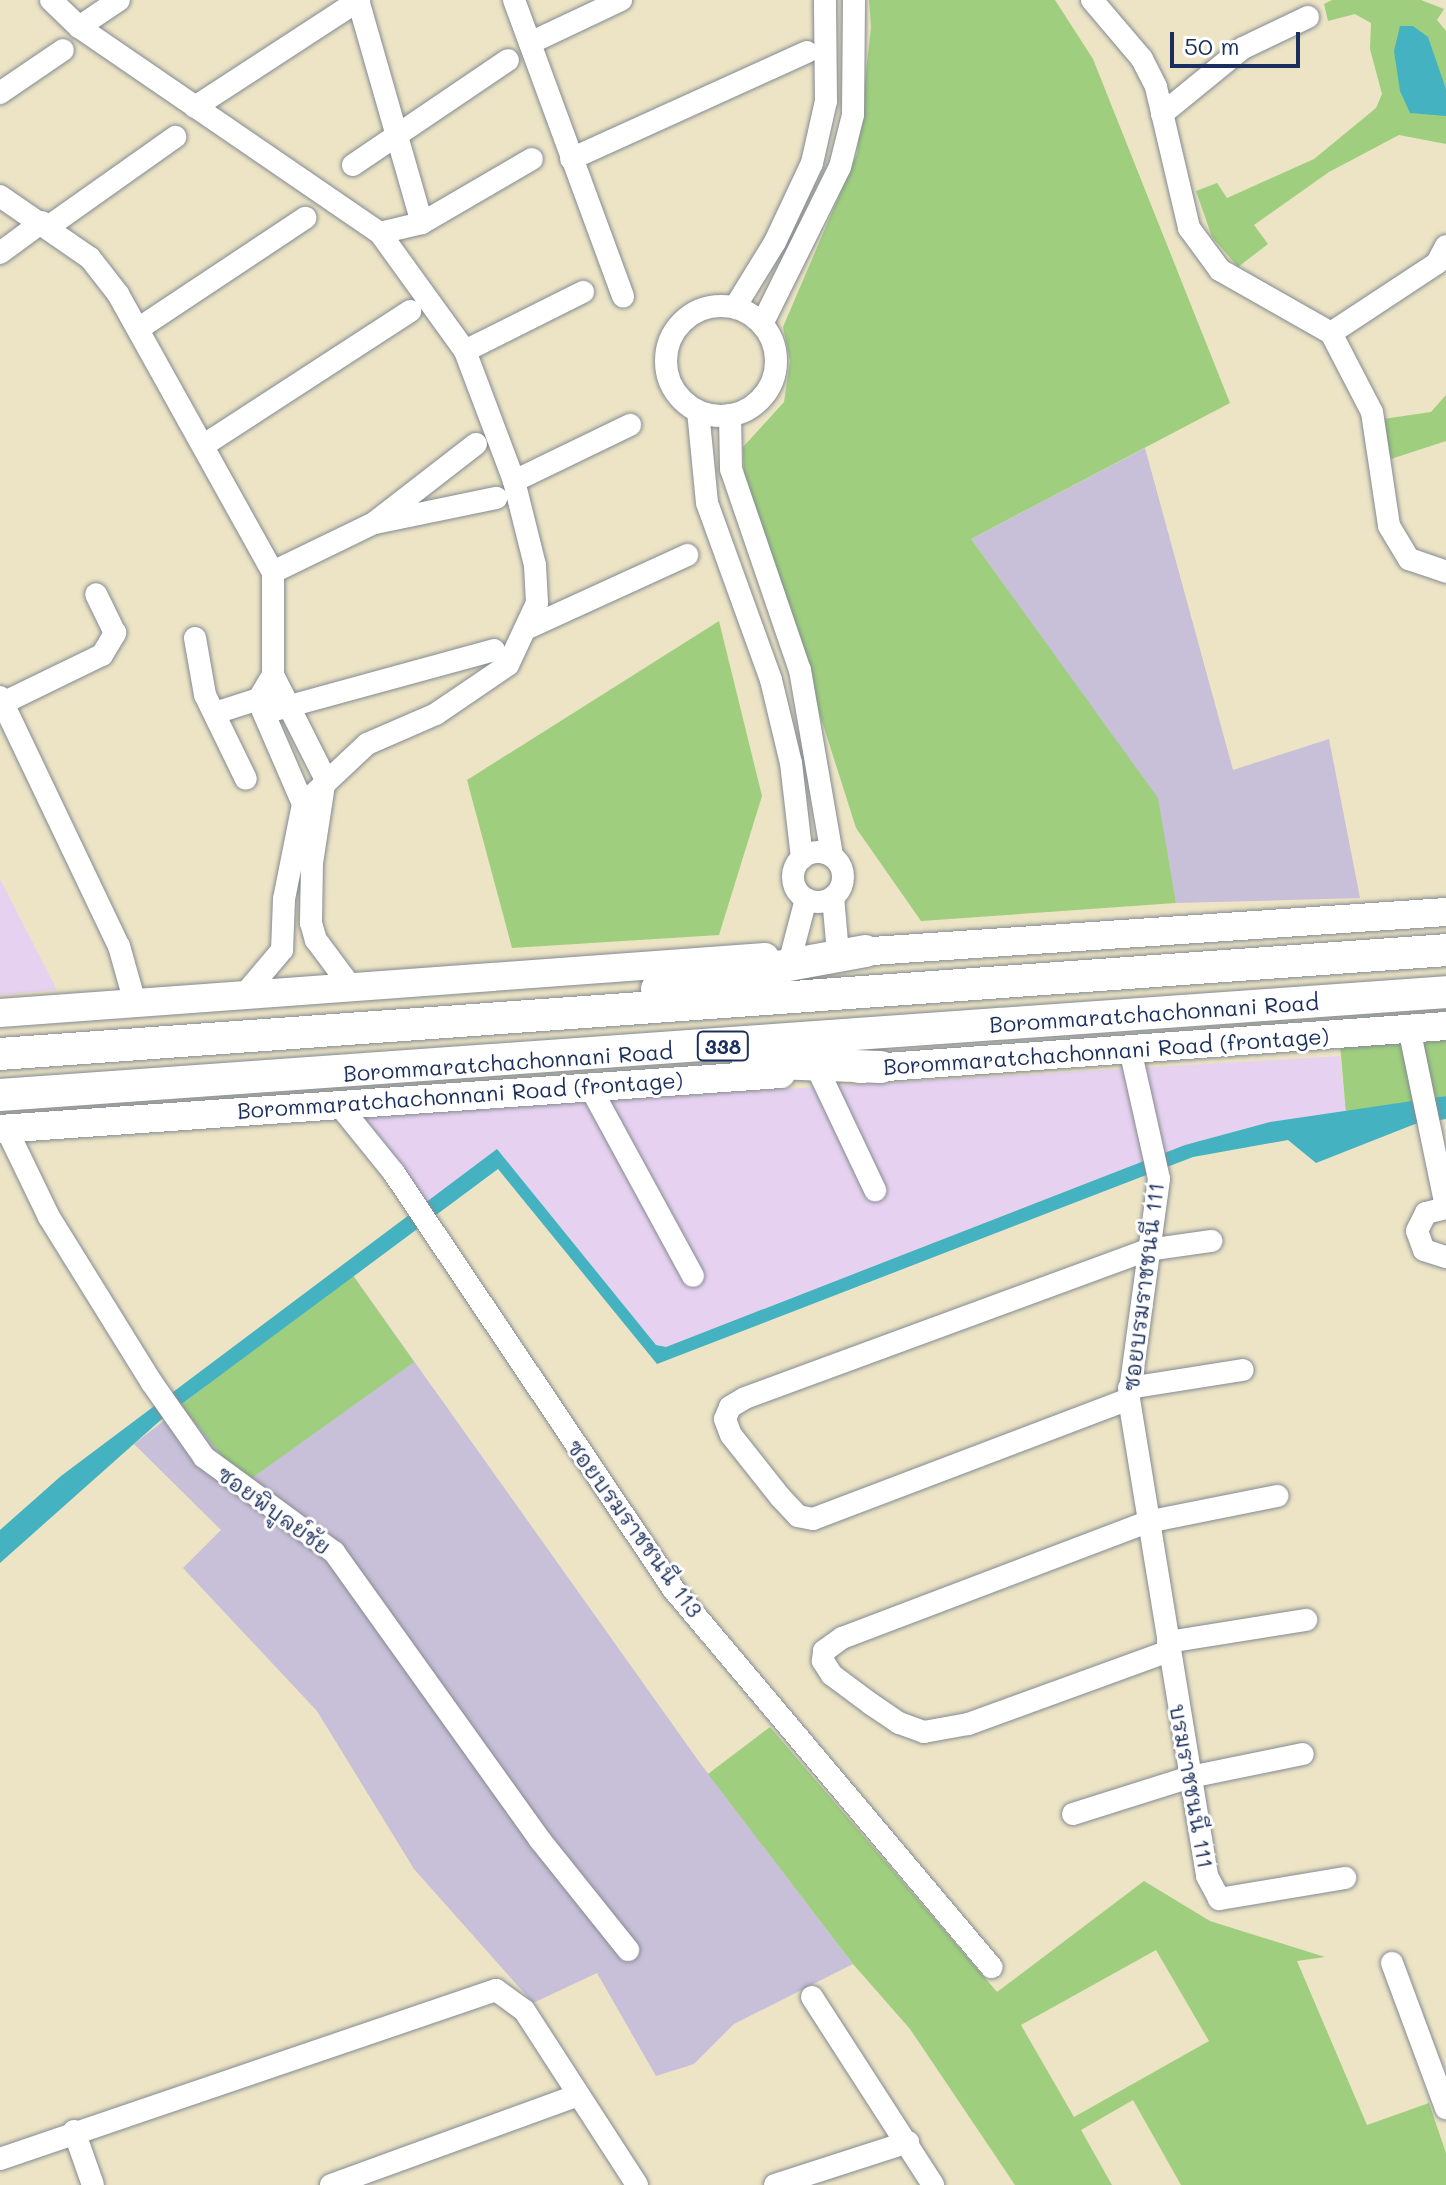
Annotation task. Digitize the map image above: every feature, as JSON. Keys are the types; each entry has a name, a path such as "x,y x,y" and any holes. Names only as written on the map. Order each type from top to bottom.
{"highway":[{"name":"Borommaratchachonnani Road","path":"0,1054 1446,950"},
{"path":"492,1017 852,952"},
{"name":"Borommaratchachonnani Road","path":"0,1095 554,1058 1446,992"},
{"path":"554,1058 881,1067"}],"main road":[{"path":"0,1013 1446,912"},
{"name":"Borommaratchachonnani Road (frontage)","path":"3,1128 1446,1026"}],"street":[{"path":"51,0 79,27 380,233 465,351 514,481 535,565 537,603 530,627 508,665 436,714 367,744 325,778 303,804 284,899 282,950 244,995"},
{"path":"79,27 119,0"},
{"path":"195,107 358,0 399,132 422,223"},
{"path":"514,0 623,297"},
{"path":"530,43 621,0"},
{"path":"735,307 775,242 812,163 826,101 825,0"},
{"path":"762,324 781,295 840,167 853,115 854,0"},
{"path":"1092,0 1142,59 1162,114 1189,228 1220,270 1331,333 1372,412 1389,526 1409,559 1446,572"},
{"path":"1162,114 1243,48 1308,17"},
{"path":"0,93 63,50"},
{"path":"571,159 807,52"},
{"path":"353,165 508,60"},
{"path":"0,253 175,137"},
{"path":"380,233 422,223 532,159"},
{"path":"0,196 90,258 138,329 273,572 282,690 325,778 309,898 316,940 351,987"},
{"path":"138,329 305,218"},
{"path":"1331,333 1437,263 1446,246"},
{"path":"465,351 583,292"},
{"path":"711,306 735,307 762,324 774,344 776,368 768,390 752,407 730,415 698,411 673,387 665,354 673,332 689,315 711,306"},
{"path":"204,445 410,311"},
{"path":"698,411 707,503 771,680 791,763 802,858"},
{"path":"730,415 731,469 800,670 832,856 843,871 833,897 852,952"},
{"path":"514,481 630,425"},
{"path":"273,572 374,523 476,444"},
{"path":"374,523 496,498"},
{"path":"530,627 687,555"},
{"path":"96,594 115,633 102,655 2,700 119,946 135,1003"},
{"path":"195,638 199,676 246,779"},
{"path":"215,713 260,707 282,690 494,650"},
{"path":"260,707 282,690"},
{"path":"260,707 303,804"},
{"path":"791,956 806,899 793,874 802,858 812,853 832,856"},
{"path":"806,899 833,897"},
{"path":"284,899 309,898"},
{"path":"1409,1028 1423,1109 1446,1207 1426,1213 1417,1231 1424,1250 1446,1257"},
{"name":"ซอยบรมราชชนนี 111","path":"1130,1049 1159,1179 1129,1394 1169,1654"},
{"path":"819,1072 875,1190"},
{"path":"590,1087 693,1276"},
{"name":"ซอยบรมราชชนนี 113","path":"339,1105 431,1228 674,1590 992,1967"},
{"name":"ซอยพิบูลย์ชัย","path":"3,1128 49,1217 181,1425 219,1471 334,1552 540,1840 628,1950"},
{"path":"1211,1241 1147,1250 745,1398 730,1407 725,1419 731,1435 781,1498 798,1516 813,1519 1129,1394 1243,1370"},
{"path":"1277,1496 1147,1522 842,1638 824,1651 823,1661 832,1675 871,1704 899,1723 924,1732 968,1724 1169,1654 1306,1620"},
{"name":"บรมราชชนนี 111","path":"1169,1654 1207,1876 1219,1899 1345,1878"},
{"path":"1073,1814 1190,1777 1303,1754"},
{"path":"1392,1963 1446,2108"},
{"path":"0,2159 74,2131 496,1990 524,2010 637,2185"},
{"path":"812,1997 933,2185"},
{"path":"331,2185 578,2095"},
{"path":"74,2131 93,2185"},
{"path":"775,2185 908,2142"}],"shaded area":[{"path":"1145,448 1233,770 1329,739 1360,898 1176,903 1157,798 971,539"},
{"path":"0,879 57,990 0,995"},
{"path":"1340,1056 1346,1114 1270,1122 1185,1145 666,1347 656,1345 497,1150 424,1204 360,1114"},
{"path":"352,1274 700,1763 853,1964 734,2024 694,2064 656,2076 597,1973 533,2003 414,1869 317,1711 183,1568 221,1530 134,1444"}],"green space":[{"path":"869,0 1055,0 1093,59 1230,403 971,539 1158,798 1176,903 921,921 856,828 744,476 743,447 784,402 790,361 783,327 857,154 871,27"},
{"path":"1332,0 1421,0 1444,9 1437,20 1446,31 1446,144 1399,135 1329,172 1254,225 1268,244 1238,267 1212,237 1196,191 1217,183 1227,198 1314,159 1376,108 1382,94 1370,49 1371,23 1355,14 1328,21 1324,4"},
{"path":"1446,395 1446,441 1391,459 1383,419 1431,412"},
{"path":"719,621 762,796 719,935 512,948 467,780"},
{"path":"1446,1037 1446,1096 1346,1114 1340,1044"},
{"path":"352,1274 414,1362 252,1478 236,1473 181,1405"},
{"path":"770,1727 997,1992 1144,1881 1210,1921 1325,1957 1297,1961 1367,2125 1429,2103 1446,2153 1446,2185 1181,2185 1133,2100 1081,2130 1112,2185 1015,2185 910,2029 853,1964 708,1774","holes":["1156,1950 1209,2041 1074,2117 1021,2025"]}],"water":[{"path":"1400,26 1413,26 1428,37 1446,89 1446,116 1410,113 1400,91 1394,51"},
{"path":"1446,1096 1446,1119 1415,1124 1316,1163 1288,1140 1193,1157 657,1364 498,1169 163,1418 0,1563 0,1530 61,1476 497,1149 656,1345 666,1347 1185,1145 1270,1122"}]}
